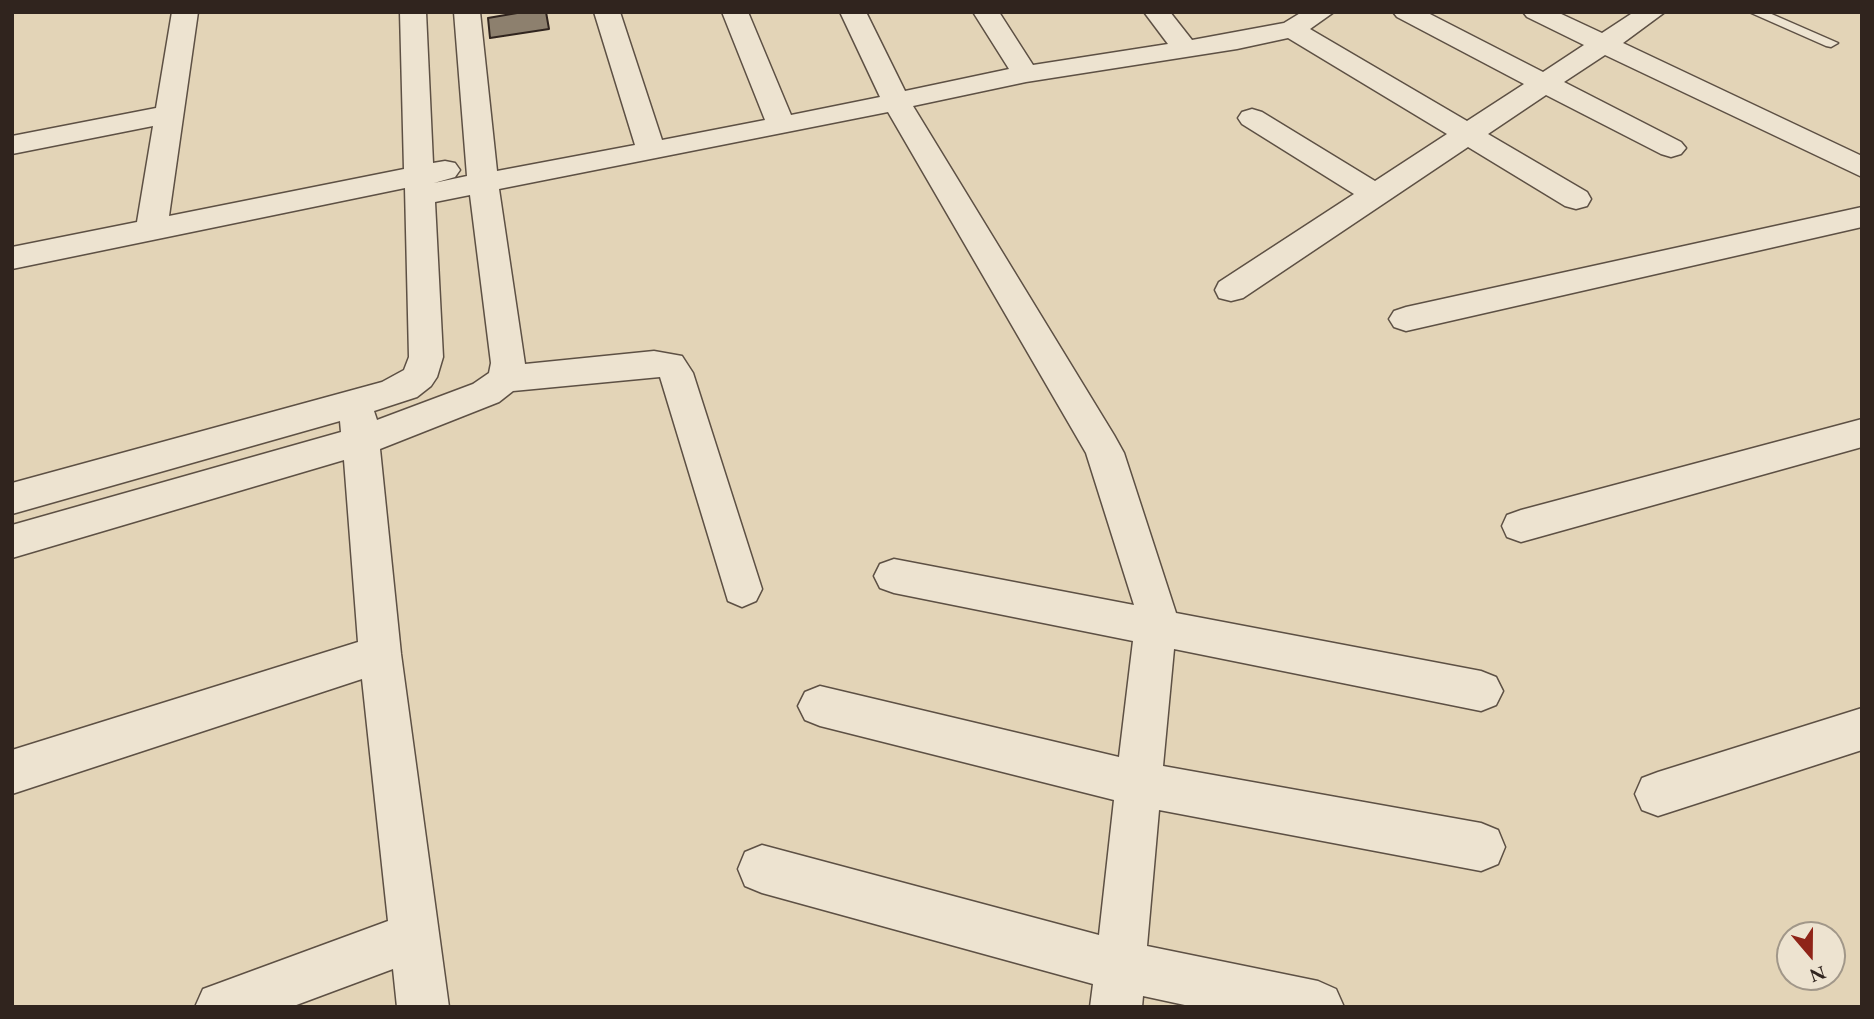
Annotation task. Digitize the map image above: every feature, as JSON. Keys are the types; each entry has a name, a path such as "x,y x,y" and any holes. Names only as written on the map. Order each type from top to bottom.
{"street":[{"path":"151,230 185,12"},
{"path":"12,542 358,422 419,377 426,357 413,12"},
{"path":"467,12 483,173 508,363 505,379"},
{"path":"607,12 651,150"},
{"path":"735,12 782,126"},
{"path":"853,12 895,100 1105,453 1155,607 1155,629 1118,986"},
{"path":"986,12 1026,74"},
{"path":"1157,12 1184,47"},
{"path":"1406,12 1671,148"},
{"path":"1536,12 1862,168"},
{"path":"1606,12 1643,18"},
{"path":"12,258 151,230 483,173 651,150 782,126 1026,74 1184,47 1237,41 1306,18 1466,134 1576,199"},
{"path":"1231,290 1643,18"},
{"path":"12,145 171,114"},
{"path":"1252,118 1375,194"},
{"path":"1406,319 1862,217"},
{"path":"12,499 486,393 505,379 654,364 670,365 676,373 741,589"},
{"path":"358,422 380,654 423,1007"},
{"path":"1521,526 1862,433"},
{"path":"894,576 1480,691"},
{"path":"12,772 380,654"},
{"path":"820,706 1139,784 1481,847"},
{"path":"1658,794 1862,729"},
{"path":"762,869 1118,986 1318,1007"},
{"path":"221,1007 414,936"}],"lane":[{"path":"1755,12 1830,43"}],"building":[{"path":"523,12 546,12 549,29 490,38 488,18"}]}
